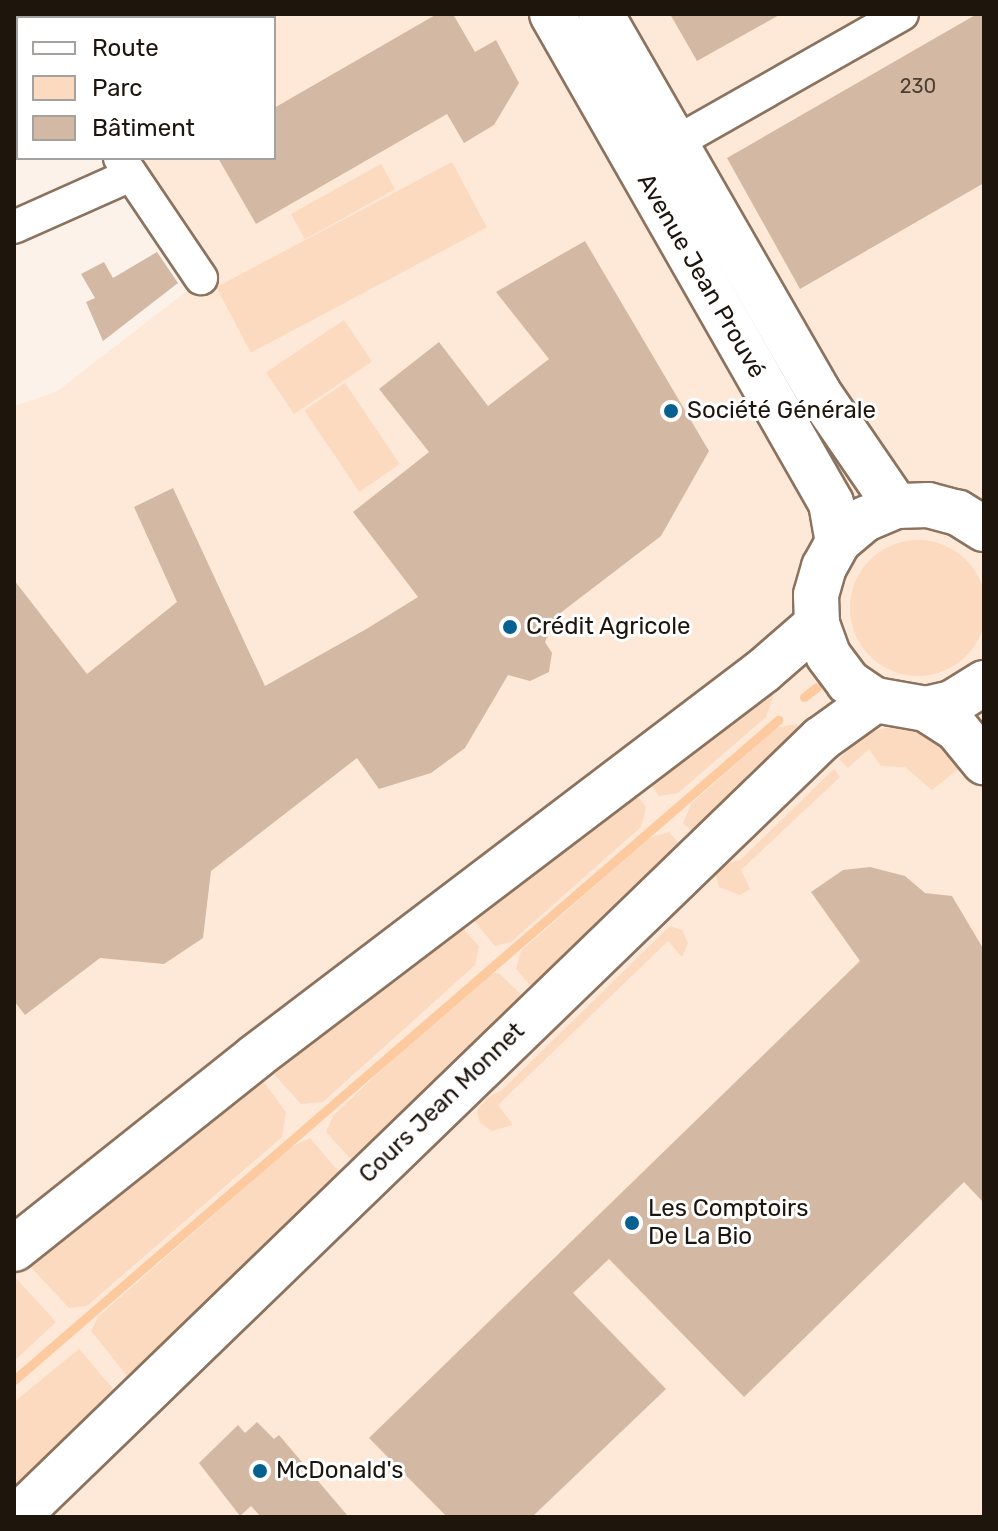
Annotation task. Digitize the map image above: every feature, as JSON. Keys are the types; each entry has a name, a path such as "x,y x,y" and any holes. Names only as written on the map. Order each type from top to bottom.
{"main road":[{"name":"Avenue Jean Prouvé","path":"552,14 831,503 838,542"},
{"name":"Avenue Jean Prouvé","path":"601,14 818,392 896,506"},
{"path":"638,165 675,143"},
{"path":"984,529 958,513 928,505 896,506 865,519 838,542 816,595 817,624 828,655 848,682 875,700 926,709 957,729 984,762"},
{"path":"14,1249 267,1048 763,671 817,624"},
{"path":"926,709 952,703 984,683"},
{"name":"Cours Jean Monnet","path":"17,1517 831,730 875,700"}],"street":[{"path":"675,143 902,14"},
{"path":"14,227 126,166 201,278"}],"shaded area":[{"path":"29,14 984,14 984,1517 14,1517 14,406 56,392 214,270 134,160 276,160 276,16"}],"green space":[{"path":"452,162 487,227 251,353 216,287"},
{"path":"381,164 395,189 305,239 291,214"},
{"path":"344,320 372,361 294,414 266,373"},
{"path":"345,383 400,464 359,492 304,410"},
{"path":"918,540 944,545 966,560 981,582 986,608 981,634 966,656 944,671 918,676 892,671 870,656 855,634 850,608 855,582 870,560 892,545"},
{"path":"764,687 773,697 766,717 678,793 659,796 647,780"},
{"path":"796,724 806,737 700,839 683,823 691,804 776,728"},
{"path":"904,724 934,735 962,766 932,790 905,767 881,766 869,749 848,768 839,759 865,733"},
{"path":"834,769 840,777 741,870 750,889 740,895 719,887 716,875 725,864 740,860"},
{"path":"633,791 646,807 641,827 511,942 495,946 471,917"},
{"path":"669,832 685,851 538,994 516,969 521,951 649,838"},
{"path":"457,922 479,946 475,965 323,1102 301,1104 272,1072"},
{"path":"670,926 682,930 688,943 682,957 668,941 498,1105 513,1125 492,1131 480,1123 477,1111 487,1098 502,1090"},
{"path":"499,973 529,1003 358,1167 326,1132 333,1116 481,975"},
{"path":"263,1081 286,1112 282,1137 87,1306 69,1308 27,1263"},
{"path":"310,1138 345,1179 134,1384 91,1331 98,1317 291,1147"},
{"path":"14,1276 56,1322 14,1361"},
{"path":"79,1349 121,1398 21,1491 14,1488 14,1402"}],"building":[{"path":"437,14 453,14 475,52 496,40 519,83 494,125 464,143 447,114 256,224 219,160 276,160 276,107"},
{"path":"670,14 781,14 697,61"},
{"path":"977,14 984,14 984,183 800,289 727,158"},
{"path":"585,241 709,451 661,536 559,614 545,642 552,653 549,672 530,681 508,675 465,748 431,773 379,789 357,758 211,871 203,938 164,964 100,958 25,1015 14,1001 14,580 87,674 177,602 134,507 173,488 265,686 368,628 418,597 353,512 429,452 379,389 439,342 488,406 549,359 496,292"},
{"path":"157,252 178,283 103,341 86,302 95,298 81,274 104,262 113,278"},
{"path":"870,867 905,876 925,893 952,896 984,950 984,1203 964,1182 744,1397 609,1259 573,1293 666,1389 532,1517 447,1517 369,1438 860,961 811,892 843,870"},
{"name":"McDonald's","path":"257,1422 274,1439 279,1435 347,1515 261,1517 251,1506 240,1516 199,1463 238,1425 245,1433"}],"waterway":[{"path":"804,697 817,687"},
{"path":"14,1380 778,720"}],"place":[{"name":"Société Générale","path":"671,411"},
{"name":"Crédit Agricole","path":"510,627"},
{"name":"Les Comptoirs De La Bio","path":"632,1223"},
{"name":"McDonald's","path":"260,1471"}]}
